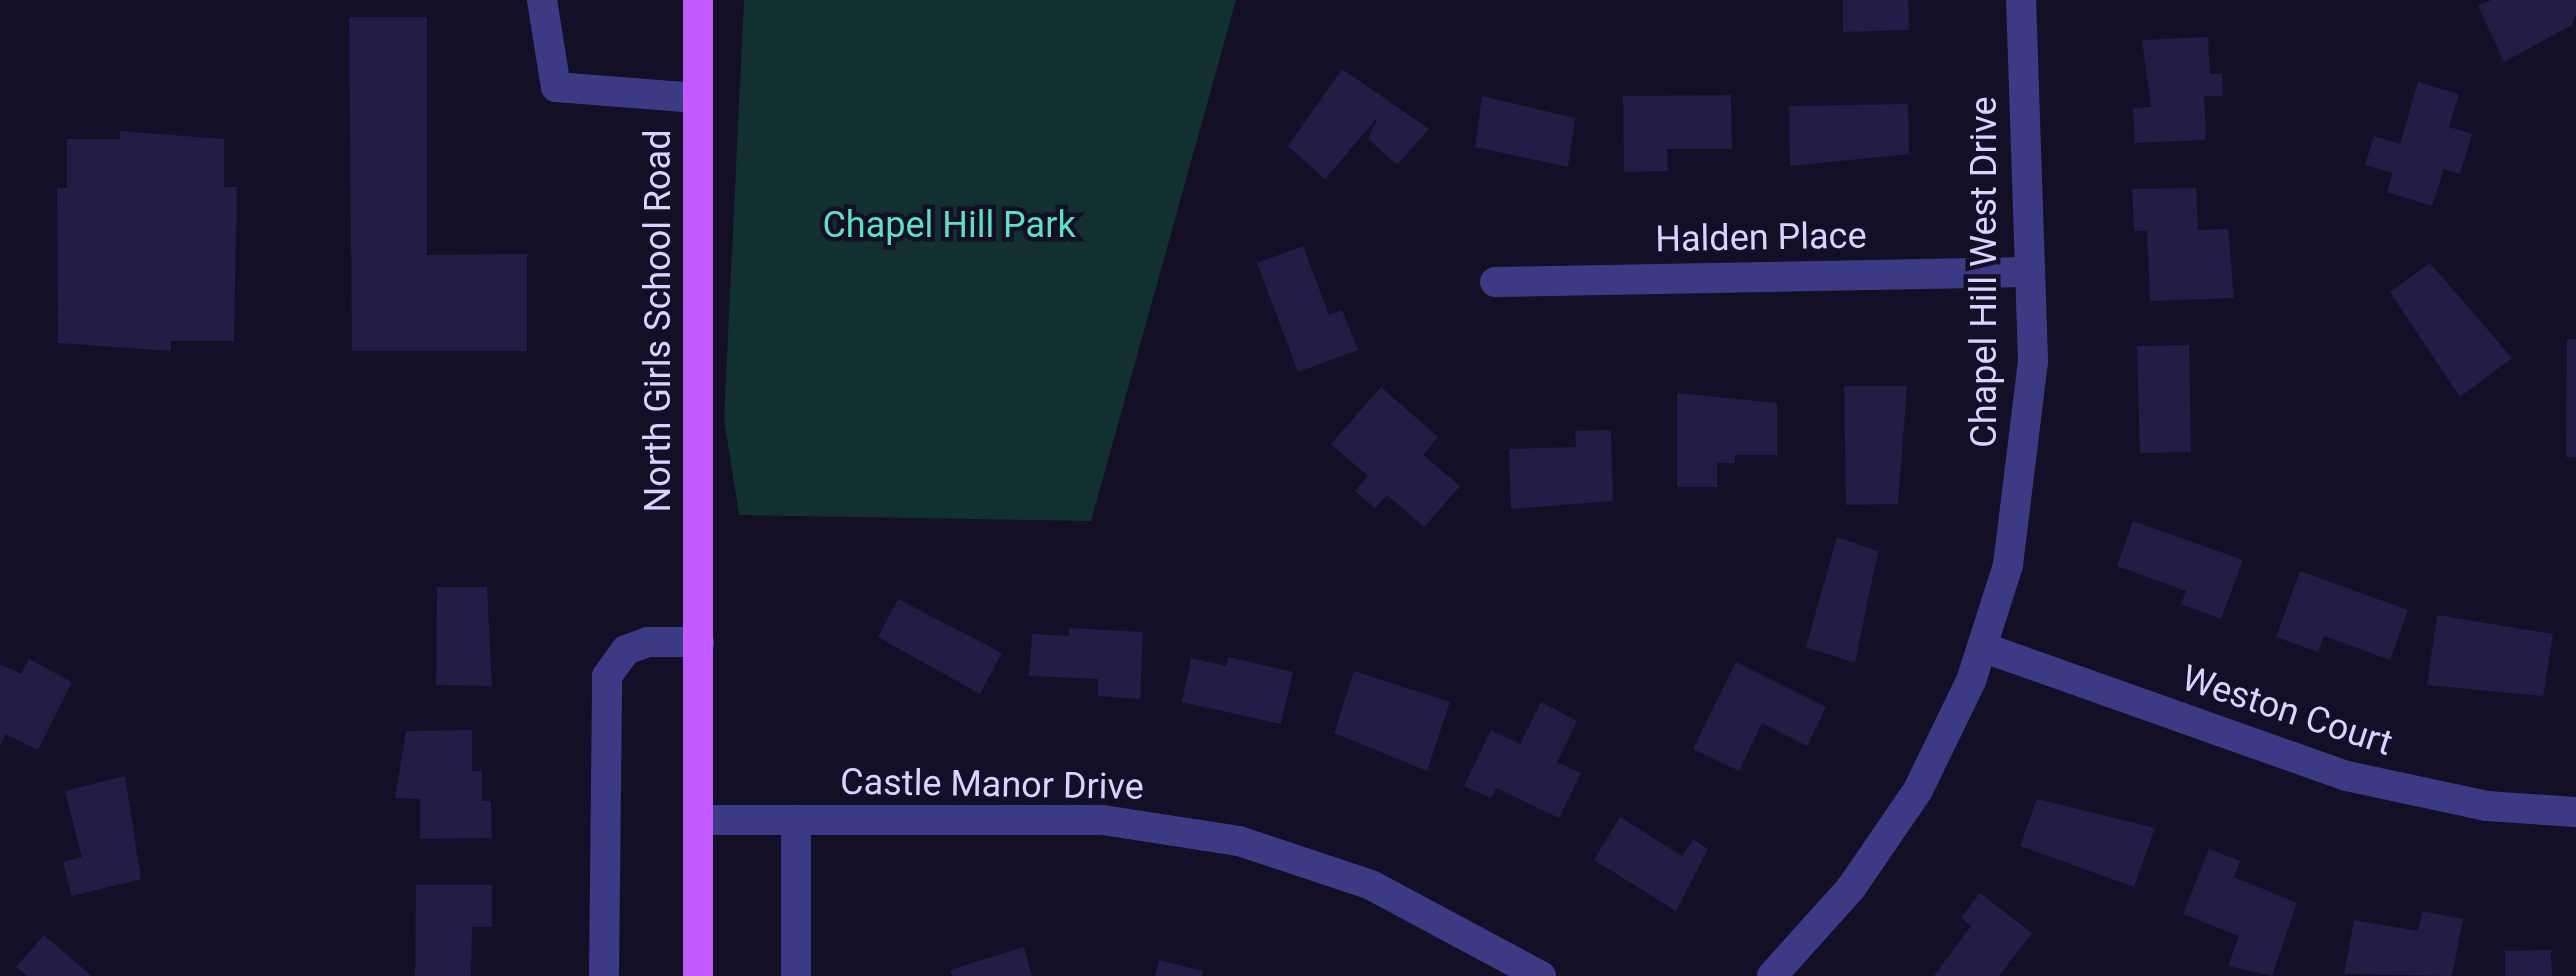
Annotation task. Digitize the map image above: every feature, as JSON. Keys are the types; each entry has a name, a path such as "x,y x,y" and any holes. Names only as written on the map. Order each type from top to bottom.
{"main road":[{"name":"North Girls School Road","path":"698,0 698,976"}],"street":[{"path":"542,0 556,87 697,98"},
{"name":"Chapel Hill West Drive","path":"1772,976 1900,818 1982,647 2022,498 2028,272 2021,0"},
{"name":"Halden Place","path":"1495,282 2028,272"},
{"path":"604,976 607,676 626,650 649,642 699,642"},
{"name":"Weston Court","path":"1982,647 2347,776 2487,806 2576,812"},
{"name":"Castle Manor Drive","path":"698,820 1103,820 1239,841 1371,884 1541,976"},
{"path":"796,821 796,976"}],"green space":[{"name":"Chapel Hill Park","path":"744,0 1236,0 1091,521 739,515 724,419"}],"building":[{"path":"1843,0 1908,0 1909,30 1843,32"},
{"path":"2491,0 2576,0 2576,14 2572,25 2504,62 2478,6"},
{"path":"349,17 427,17 427,255 527,254 527,351 352,351"},
{"path":"2208,37 2210,74 2222,74 2223,96 2204,96 2206,140 2135,143 2133,108 2151,107 2142,40"},
{"path":"1342,69 1429,129 1397,165 1368,139 1378,117 1325,179 1288,146"},
{"path":"2418,82 2459,94 2449,127 2472,134 2460,174 2444,169 2432,206 2387,192 2393,173 2365,165 2374,136 2400,144"},
{"path":"1731,95 1732,149 1667,149 1668,171 1624,172 1623,96"},
{"path":"1482,96 1575,118 1568,167 1475,147"},
{"path":"1908,104 1909,154 1790,166 1789,106"},
{"path":"120,131 224,139 224,187 237,187 234,341 171,341 171,351 58,343 57,188 67,188 67,139 120,139"},
{"path":"2196,188 2198,230 2228,229 2234,298 2150,301 2147,231 2134,231 2132,189"},
{"path":"1303,246 1329,315 1342,310 1358,350 1298,372 1257,263"},
{"path":"2430,263 2512,358 2460,397 2390,292"},
{"path":"2567,339 2576,339 2576,457 2566,457"},
{"path":"2189,345 2191,452 2140,453 2137,346"},
{"path":"1844,386 1907,386 1898,504 1846,505"},
{"path":"1381,387 1438,437 1423,455 1460,486 1424,527 1387,495 1375,508 1355,491 1368,476 1331,444"},
{"path":"1677,393 1777,403 1777,455 1735,455 1735,463 1717,463 1717,487 1677,487"},
{"path":"1611,430 1613,501 1511,509 1509,449 1576,447 1575,431"},
{"path":"2133,521 2243,560 2221,619 2181,604 2186,591 2117,566"},
{"path":"1837,537 1878,551 1855,663 1806,647"},
{"path":"2300,571 2408,610 2390,660 2324,636 2318,652 2276,637"},
{"path":"437,587 487,587 492,686 436,685"},
{"path":"898,599 1002,653 980,694 878,637"},
{"path":"2437,615 2553,634 2543,696 2427,685"},
{"path":"1069,628 1143,632 1140,699 1098,696 1098,679 1029,676 1032,634 1069,636"},
{"path":"1228,657 1293,672 1281,724 1182,702 1191,658 1226,666"},
{"path":"29,659 72,682 38,750 6,734 0,746 0,664 21,674"},
{"path":"1736,662 1826,707 1807,746 1762,723 1739,771 1693,749"},
{"path":"1354,671 1450,702 1427,771 1334,733"},
{"path":"1541,702 1577,721 1557,762 1581,773 1559,818 1496,788 1491,798 1464,786 1491,730 1520,744"},
{"path":"472,730 472,771 482,771 482,801 491,801 492,838 420,839 420,799 395,798 406,731"},
{"path":"125,776 141,879 72,896 63,862 82,857 65,791"},
{"path":"2037,799 2155,828 2134,887 2020,846"},
{"path":"1620,817 1682,856 1693,839 1708,849 1676,911 1594,860"},
{"path":"2209,849 2240,861 2234,877 2297,903 2272,976 2228,966 2239,936 2183,914"},
{"path":"416,885 492,885 492,927 472,927 471,976 415,976"},
{"path":"1980,893 2032,933 1999,976 1934,976 1971,926 1961,918"},
{"path":"2422,911 2463,919 2452,976 2344,974 2354,920 2418,931"},
{"path":"44,935 92,976 27,976 16,967"},
{"path":"1024,947 1032,976 952,976 950,970"},
{"path":"2551,950 2552,976 2505,976 2505,951"},
{"path":"1159,960 1203,971 1202,976 1155,976"}]}
